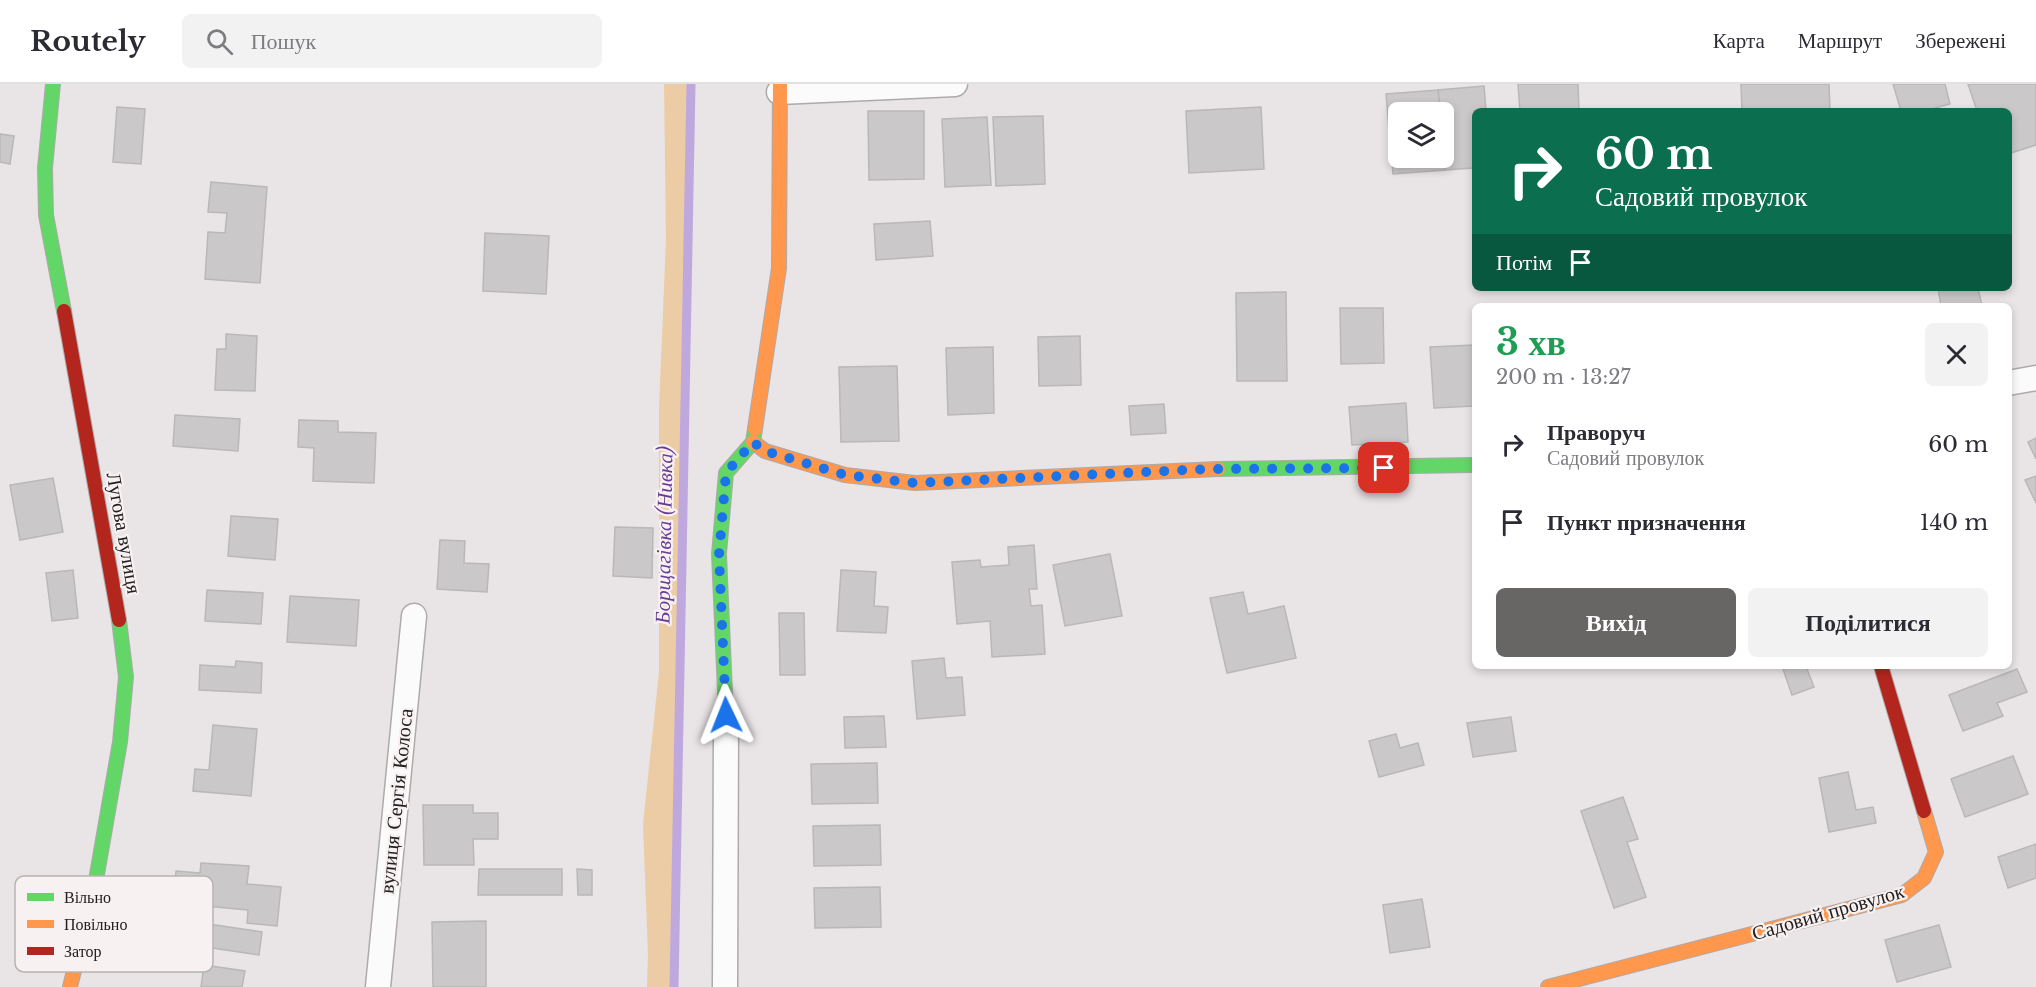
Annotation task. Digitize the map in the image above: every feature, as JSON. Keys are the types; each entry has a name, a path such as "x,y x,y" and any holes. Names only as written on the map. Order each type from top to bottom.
{"street":[{"name":"Лугова вулиця","path":"53,84 45,168 46,216 115,589 126,677 120,742 97,876"},
{"path":"725,987 726,719 719,555 726,473 753,442 779,268 779,88 955,84"},
{"path":"2012,382 2036,378"},
{"path":"753,442 765,451 845,475 915,483 1209,469 1406,468 1472,465"},
{"name":"вулиця Сергія Колоса","path":"378,987 414,616"},
{"name":"Садовий провулок","path":"1548,987 1902,895 1919,885 1928,873 1936,852 1882,669"},
{"name":"Лугова вулиця","path":"70,987 74,972"}],"shaded area":[{"path":"664,84 691,84 676,917 674,987 647,987 643,824 659,672 659,408 666,239"}],"building":[{"path":"1518,84 1578,84 1579,108 1520,108"},
{"path":"1741,84 1829,84 1830,108 1742,108"},
{"path":"1893,84 1945,84 1950,104 1935,108 1900,108"},
{"path":"1968,84 2036,84 2036,145 2012,153 2012,108 1976,108"},
{"path":"1484,86 1486,108 1472,108 1472,168 1445,170 1445,168 1454,168 1454,102 1439,102 1438,90"},
{"path":"1438,90 1439,102 1388,102 1388,117 1386,94"},
{"path":"117,107 145,109 141,164 113,162"},
{"path":"1261,107 1264,169 1189,173 1186,111"},
{"path":"868,111 924,111 924,179 869,180"},
{"path":"1043,116 1045,184 996,186 993,117"},
{"path":"987,117 991,185 945,187 942,119"},
{"path":"0,134 14,136 10,164 0,162"},
{"path":"1392,168 1445,168 1445,170 1393,174"},
{"path":"211,182 267,187 260,283 205,279 208,232 225,233 227,213 208,212"},
{"path":"930,221 933,256 876,260 874,224"},
{"path":"485,233 549,236 546,294 483,291"},
{"path":"1938,291 1979,291 1981,303 1940,303"},
{"path":"1286,292 1287,381 1237,381 1236,293"},
{"path":"1340,308 1383,308 1384,363 1341,364"},
{"path":"226,334 257,336 255,391 215,390 217,349 226,349"},
{"path":"1080,336 1081,385 1039,386 1038,337"},
{"path":"1472,345 1472,406 1434,408 1430,347"},
{"path":"993,347 994,413 948,415 946,348"},
{"path":"897,366 899,441 841,442 839,367"},
{"path":"1406,403 1408,442 1352,445 1349,407"},
{"path":"1164,404 1166,433 1131,435 1129,406"},
{"path":"175,415 240,419 238,451 173,446"},
{"path":"299,420 338,421 338,432 376,433 374,483 313,481 314,448 298,447"},
{"path":"2036,438 2036,459 2028,442"},
{"path":"2036,476 2036,503 2025,480"},
{"path":"53,478 63,532 20,540 10,485"},
{"path":"231,516 278,519 275,560 228,556"},
{"path":"615,527 653,528 652,578 613,576"},
{"path":"440,540 465,541 464,563 489,564 487,592 437,589"},
{"path":"1034,545 1037,589 1029,589 1031,606 1042,605 1045,654 992,657 990,621 957,624 952,562 980,560 981,567 1009,565 1008,547"},
{"path":"1110,554 1122,616 1065,626 1053,565"},
{"path":"73,570 78,618 52,621 46,573"},
{"path":"841,570 876,572 874,606 888,607 886,633 837,631"},
{"path":"207,590 263,593 261,624 205,621"},
{"path":"1243,592 1248,614 1284,606 1296,658 1227,673 1210,598"},
{"path":"290,596 359,600 356,646 287,642"},
{"path":"779,613 804,613 805,675 780,675"},
{"path":"944,658 946,678 962,677 965,715 917,719 912,661"},
{"path":"236,661 262,663 261,693 199,690 200,665 235,667"},
{"path":"1783,669 1807,669 1814,687 1792,695"},
{"path":"2017,669 2027,692 1997,703 2003,716 1963,731 1949,695"},
{"path":"884,716 886,747 845,748 844,717"},
{"path":"1511,717 1516,751 1473,757 1467,723"},
{"path":"213,725 257,729 251,796 193,791 195,769 209,770"},
{"path":"1396,734 1400,748 1418,743 1424,765 1379,777 1369,741"},
{"path":"2013,756 2028,794 1965,817 1951,779"},
{"path":"877,763 878,803 812,804 811,764"},
{"path":"1848,772 1856,810 1873,807 1876,823 1829,832 1819,778"},
{"path":"1623,797 1638,839 1627,842 1646,897 1614,908 1581,811"},
{"path":"423,805 473,805 473,813 498,813 498,839 473,839 474,865 424,865"},
{"path":"880,825 881,865 814,866 813,826"},
{"path":"2036,844 2036,878 2008,888 1998,857"},
{"path":"201,863 249,866 247,884 281,887 277,926 247,923 248,910 213,907 213,876 176,876 176,871 200,873"},
{"path":"479,869 562,869 562,895 478,895"},
{"path":"577,869 592,870 592,895 578,895"},
{"path":"880,887 881,927 815,928 814,888"},
{"path":"1422,899 1430,947 1390,953 1383,905"},
{"path":"486,921 486,987 433,987 432,922"},
{"path":"213,925 262,932 259,955 213,948"},
{"path":"1939,925 1951,967 1897,982 1885,940"},
{"path":"213,966 245,971 242,987 201,987 203,972 213,972"}],"waterway":[{"name":"Борщагівка (Нивка)","path":"674,987 691,84"}],"traffic: fast":[{"path":"53,84 45,168 46,215 64,311"},
{"path":"726,715 719,554 726,473 753,442 755,429"},
{"path":"1218,469 1472,465"},
{"path":"97,876 120,742 126,677 119,620"}],"traffic: slow":[{"path":"755,429 779,268 780,84"},
{"path":"753,442 765,451 845,475 915,483 1218,469"},
{"path":"1548,987 1902,895 1924,878 1936,852 1924,811"},
{"path":"70,987 74,972"}],"traffic: jam":[{"path":"64,311 119,620"},
{"path":"1882,669 1924,811"}],"route":[{"path":"726,715 719,555 726,473 753,442 765,451 845,475 915,483 1209,469 1384,468"}]}
